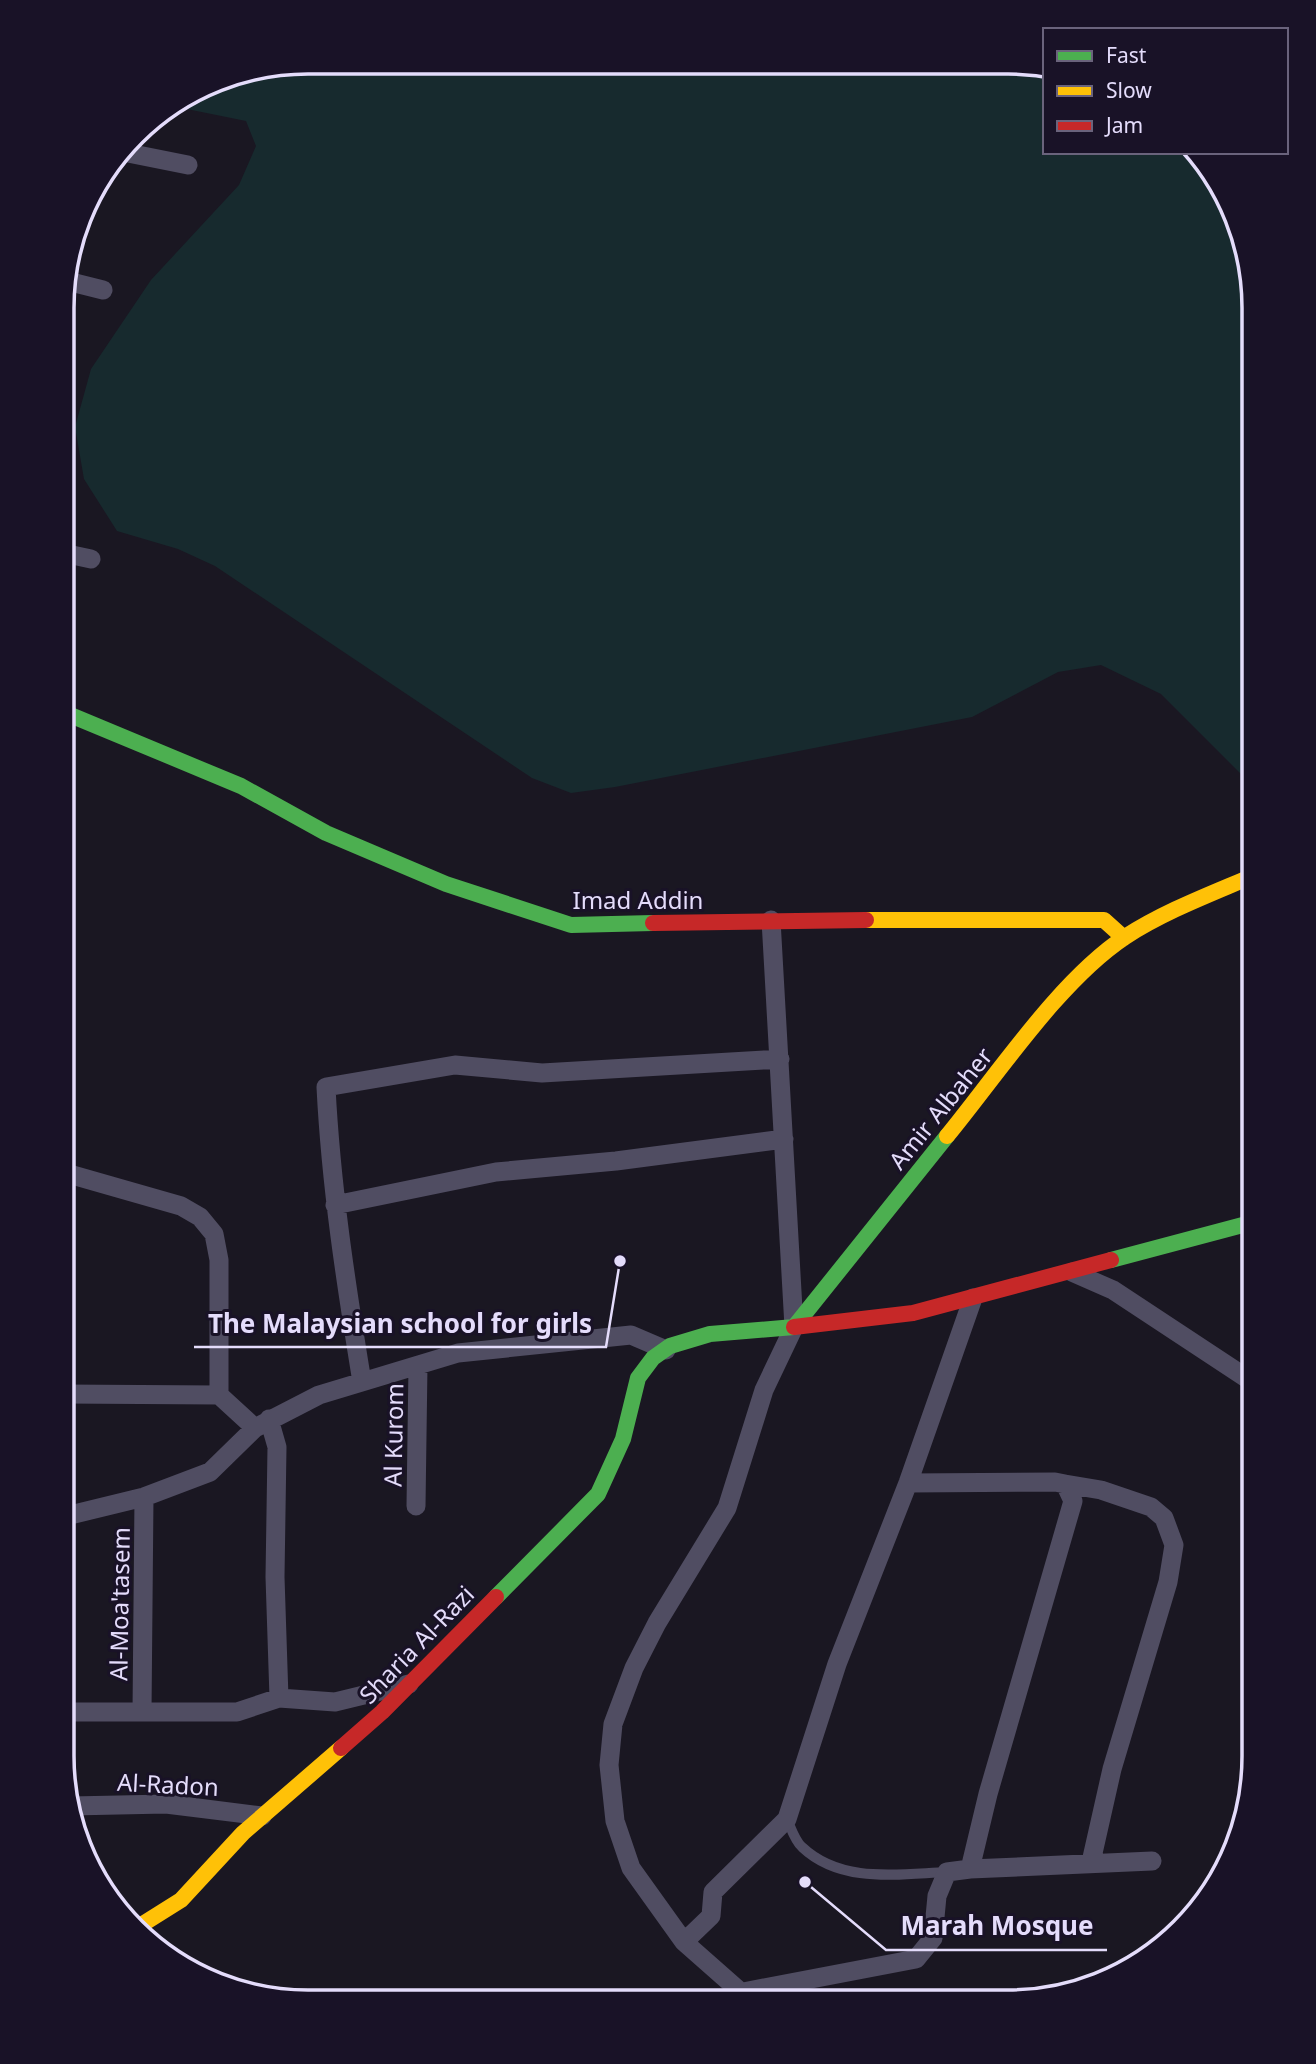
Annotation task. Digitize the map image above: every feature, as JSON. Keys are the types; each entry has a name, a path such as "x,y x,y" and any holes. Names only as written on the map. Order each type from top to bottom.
{"street":[{"path":"131,154 188,165"},
{"path":"76,283 103,290"},
{"path":"74,555 91,559"},
{"name":"Imad Addin","path":"74,717 241,786 326,833 362,849 446,884 571,925 771,920 1104,920 1124,938"},
{"name":"Amir Albaher","path":"794,1328 834,1273 1078,975 1124,938 1175,909 1242,881"},
{"path":"739,1990 684,1942 631,1868 615,1821 609,1765 613,1724 634,1668 657,1623 727,1508 764,1390 794,1328 771,920"},
{"path":"362,1382 335,1205 326,1087 455,1065 542,1073 780,1059"},
{"path":"335,1205 496,1172 616,1161 784,1139"},
{"path":"74,1175 181,1206 200,1217 214,1234 219,1260 219,1395"},
{"path":"74,1514 144,1497 210,1472 262,1423 319,1395 458,1353 629,1335 666,1350 683,1341 712,1333 794,1328 913,1313 1242,1225"},
{"path":"1072,1272 1113,1290 1242,1375"},
{"path":"684,1942 710,1916 713,1892 787,1819 837,1664 908,1483 973,1298"},
{"name":"Sharia Al-Razi","path":"144,1923 181,1900 262,1816 364,1729 598,1494 619,1450 640,1374 666,1350"},
{"name":"Al Kurom","path":"416,1506 418,1365"},
{"path":"74,1394 219,1395 262,1423 277,1446 275,1577 279,1698"},
{"path":"908,1483 1065,1484 1101,1490 1151,1507 1164,1518 1174,1545 1168,1582 1112,1769 1091,1862"},
{"path":"970,1869 988,1794 1072,1506 1072,1494 1065,1484"},
{"name":"Al-Moa'tasem","path":"142,1712 144,1497"},
{"path":"74,1713 237,1712 279,1698 335,1702 411,1684"},
{"name":"Al-Radon","path":"79,1806 166,1804 262,1816"},
{"path":"778,1990 916,1959 933,1938 937,1896 947,1872 1091,1862 1152,1861"}],"lane":[{"path":"787,1819 800,1846 828,1866 869,1875 947,1872"}],"green space":[{"path":"292,74 1009,74 1043,77 1043,154 1184,154 1211,190 1225,218 1235,247 1240,277 1242,775 1161,694 1101,665 1058,672 972,717 615,787 571,793 532,778 215,566 178,549 117,531 84,479 75,427 91,369 151,280 239,185 256,146 246,121 184,108 232,86"}],"traffic: fast":[{"path":"74,717 241,786 326,833 446,884 571,925 653,923"},
{"path":"496,1597 598,1494 623,1439 638,1378 653,1358 670,1346 710,1334 794,1327 947,1136"},
{"path":"1111,1260 1242,1225"}],"traffic: slow":[{"path":"947,1136 1030,1030 1100,956 1156,919 1242,880"},
{"path":"866,920 1104,920 1124,938"},
{"path":"144,1923 181,1900 243,1833 341,1748"}],"traffic: jam":[{"path":"653,923 866,920"},
{"path":"794,1327 913,1313 1111,1260"},
{"path":"341,1748 382,1712 496,1597"}],"place":[{"name":"The Malaysian school for girls","path":"620,1261"},
{"name":"Marah Mosque","path":"805,1882"}]}
